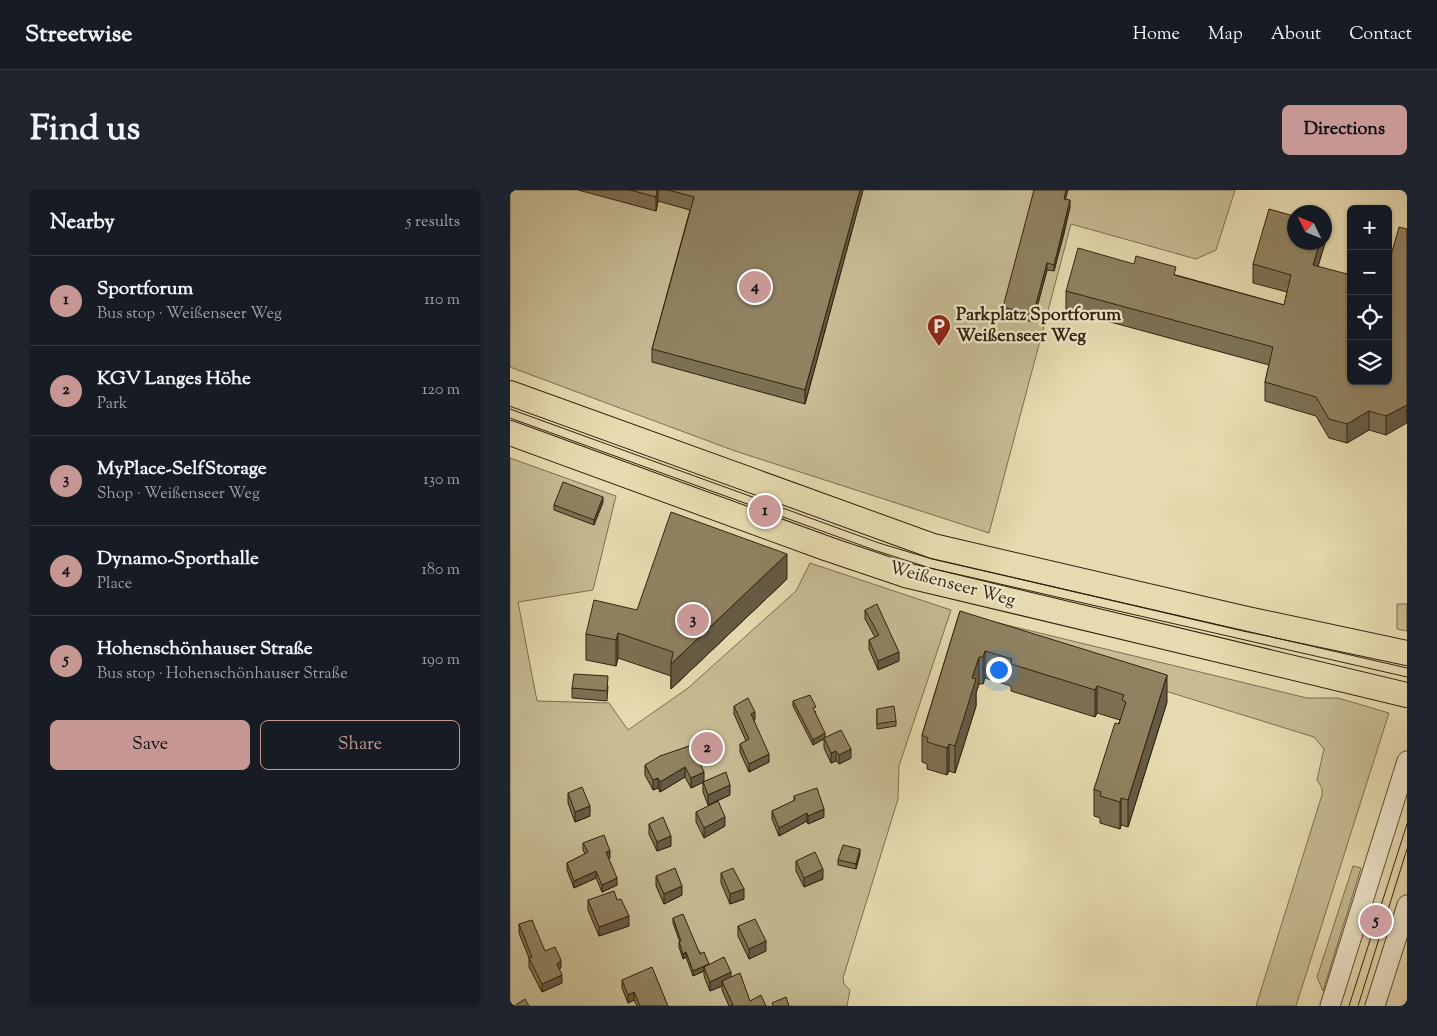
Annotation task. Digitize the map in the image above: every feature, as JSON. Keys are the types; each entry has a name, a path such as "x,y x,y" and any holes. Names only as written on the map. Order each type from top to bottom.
{"main road":[{"name":"Weißenseer Weg","path":"510,393 933,546 1407,653"},
{"path":"570,456 583,420"},
{"name":"Weißenseer Weg","path":"510,433 873,564 981,594 1407,695"},
{"path":"873,564 884,528"}],"street":[{"path":"1330,1006 1407,762"},
{"path":"1375,1006 1407,905"}],"shaded area":[{"path":"510,190 1235,190 1216,250 1196,259 1071,224 989,533 735,451 510,367"},
{"path":"510,458 616,496 593,590 518,602 537,701 609,703 628,730 688,688 796,591 810,563 951,610 899,766 898,799 843,978 844,984 850,990 847,1006 510,1006"},
{"path":"1397,604 1407,604 1407,631 1397,629"},
{"path":"986,620 1307,698 1338,698 1389,713 1296,1006 1256,1006 1322,795 1322,788 1317,780 1324,749 1314,737 1065,660"},
{"path":"1353,866 1361,868 1323,991 1317,977"}],"building":[{"path":"630,190 657,190 656,197"},
{"path":"668,190 860,190 805,390 652,349 694,197"},
{"path":"1034,190 1066,190 1064,199 1070,200 1054,265 1047,263 1033,315 1003,307"},
{"path":"1269,209 1287,214 1287,250 1318,250 1313,265 1347,274 1347,385 1392,385 1392,252 1399,227 1407,229 1407,405 1386,416 1369,411 1347,424 1329,419 1316,397 1265,382 1273,347 1066,291 1078,248 1134,264 1136,256 1176,267 1174,275 1284,305 1291,275 1253,264"},
{"path":"563,482 603,497 594,520 554,505"},
{"path":"671,512 787,554 671,664 673,652 618,633 616,640 586,634 594,600 637,610"},
{"path":"877,604 899,652 878,661 869,640 879,635 865,610"},
{"path":"960,611 1167,675 1128,800 1121,798 1120,802 1100,796 1101,792 1094,789 1115,723 1119,724 1126,702 1122,700 1124,695 1097,686 1095,690 1011,664 1012,659 985,651 983,657 979,657 972,678 976,679 955,746 949,744 947,748 927,742 928,738 922,735"},
{"path":"574,674 608,676 607,691 572,688"},
{"path":"810,695 816,707 813,708 825,733 813,740 793,701"},
{"path":"748,698 755,712 751,714 769,754 749,764 740,744 749,739 734,706"},
{"path":"894,706 896,721 877,724 877,709"},
{"path":"841,730 851,749 839,755 836,751 831,753 824,738"},
{"path":"692,745 704,772 691,778 685,767 660,782 658,778 653,780 645,765 660,756"},
{"path":"726,772 730,785 708,795 703,782"},
{"path":"582,787 590,806 575,812 568,793"},
{"path":"817,788 824,809 808,816 807,813 779,828 772,811 795,800 794,796"},
{"path":"718,801 725,817 704,828 696,812"},
{"path":"663,817 671,836 657,842 649,824"},
{"path":"604,835 610,851 606,852 617,878 602,885 596,871 574,881 567,863 588,852 583,843"},
{"path":"843,845 860,849 856,864 838,860"},
{"path":"815,852 823,869 804,878 796,861"},
{"path":"675,868 682,886 664,894 656,876"},
{"path":"733,868 744,889 730,894 721,873"},
{"path":"614,891 617,900 621,899 629,916 599,927 588,900"},
{"path":"683,914 700,954 704,952 709,964 693,971 686,952 683,954 679,942 681,941 673,918"},
{"path":"755,919 766,941 749,949 738,926"},
{"path":"532,920 545,951 555,947 561,960 557,964 562,975 542,984 529,958 532,957 519,924"},
{"path":"724,957 731,972 710,982 704,967"},
{"path":"652,967 668,1006 640,1006 634,992 628,995 622,980"},
{"path":"740,973 750,1001 761,995 766,1006 730,1006 733,1005 722,981"},
{"path":"786,997 789,1006 773,1006 772,1003"},
{"path":"525,999 529,1006 514,1006"}],"tram line":[{"path":"510,409 879,543 932,559 1407,668"},
{"path":"510,418 877,551 930,568 1407,677"},
{"path":"1349,1006 1407,824"},
{"path":"1358,1006 1407,849"}],"place":[{"name":"Dynamo-Sporthalle","path":"755,287"},
{"name":"Parkplatz Sportforum Weißenseer Weg","path":"939,347"},
{"name":"Sportforum","path":"765,511"},
{"name":"MyPlace-SelfStorage","path":"693,620"},
{"name":"KGV Langes Höhe","path":"707,748"},
{"name":"Hohenschönhauser Straße","path":"1376,921"}]}
